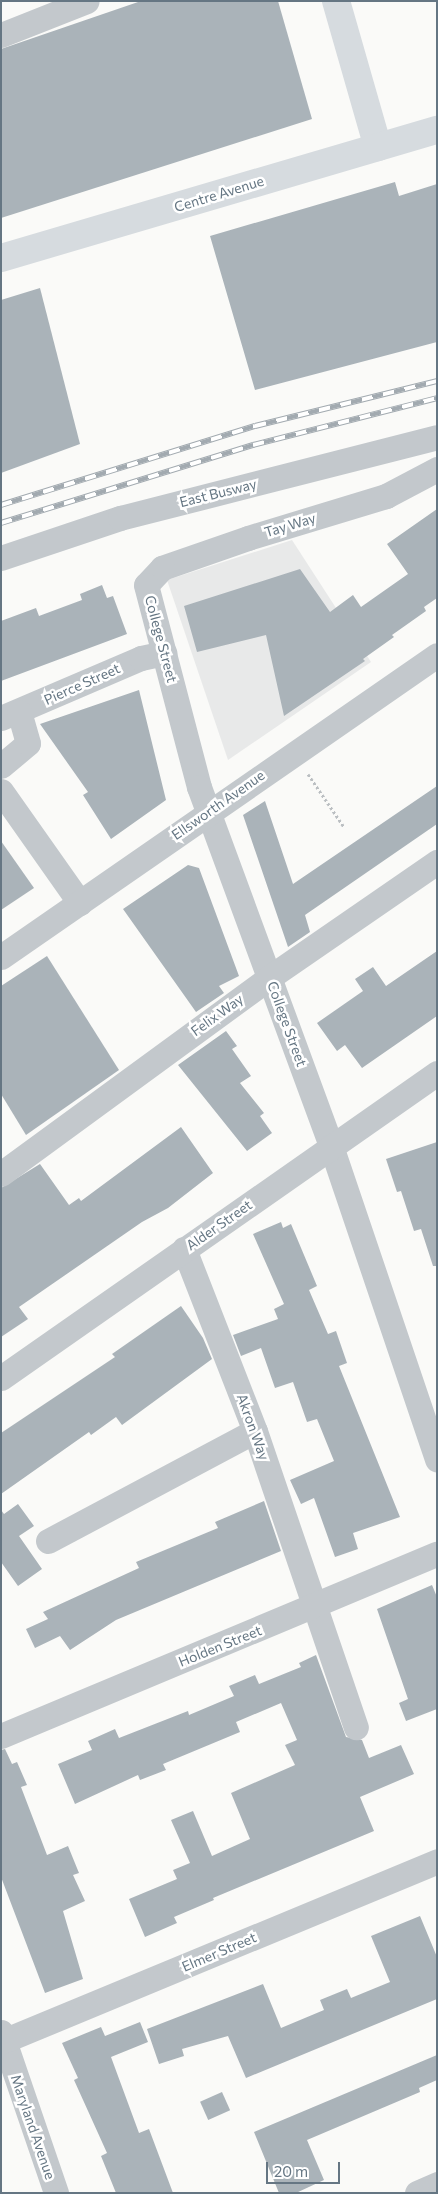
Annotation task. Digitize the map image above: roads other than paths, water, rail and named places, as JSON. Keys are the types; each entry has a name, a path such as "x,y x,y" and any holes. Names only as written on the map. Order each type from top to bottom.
{"main road":[{"path":"336,1 378,147"},
{"name":"Centre Avenue","path":"1,258 437,130"}],"street":[{"path":"1,35 87,1"},
{"name":"East Busway","path":"1,558 120,518 437,437"},
{"name":"Tay Way","path":"146,585 162,568 248,538 386,496 437,469"},
{"name":"College Street","path":"146,585 208,812 270,976 331,1146 437,1460"},
{"name":"Pierce Street","path":"10,715 141,658 164,652"},
{"name":"Ellsworth Avenue","path":"1,957 437,655"},
{"path":"1,766 28,743 10,715"},
{"path":"1,791 80,903"},
{"name":"Felix Way","path":"1,1174 270,976 437,862"},
{"name":"Alder Street","path":"1,1378 437,1073"},
{"name":"Akron Way","path":"184,1249 255,1431 356,1727"},
{"path":"48,1541 255,1431"},
{"name":"Holden Street","path":"1,1736 315,1607 437,1554"},
{"name":"Elmer Street","path":"2,2038 437,1862"},
{"name":"Maryland Avenue","path":"2,2038 56,2193"},
{"path":"417,2193 437,2184"}],"railway":[{"path":"1,505 255,426 437,381"},
{"path":"1,523 253,445 437,398"}]}
